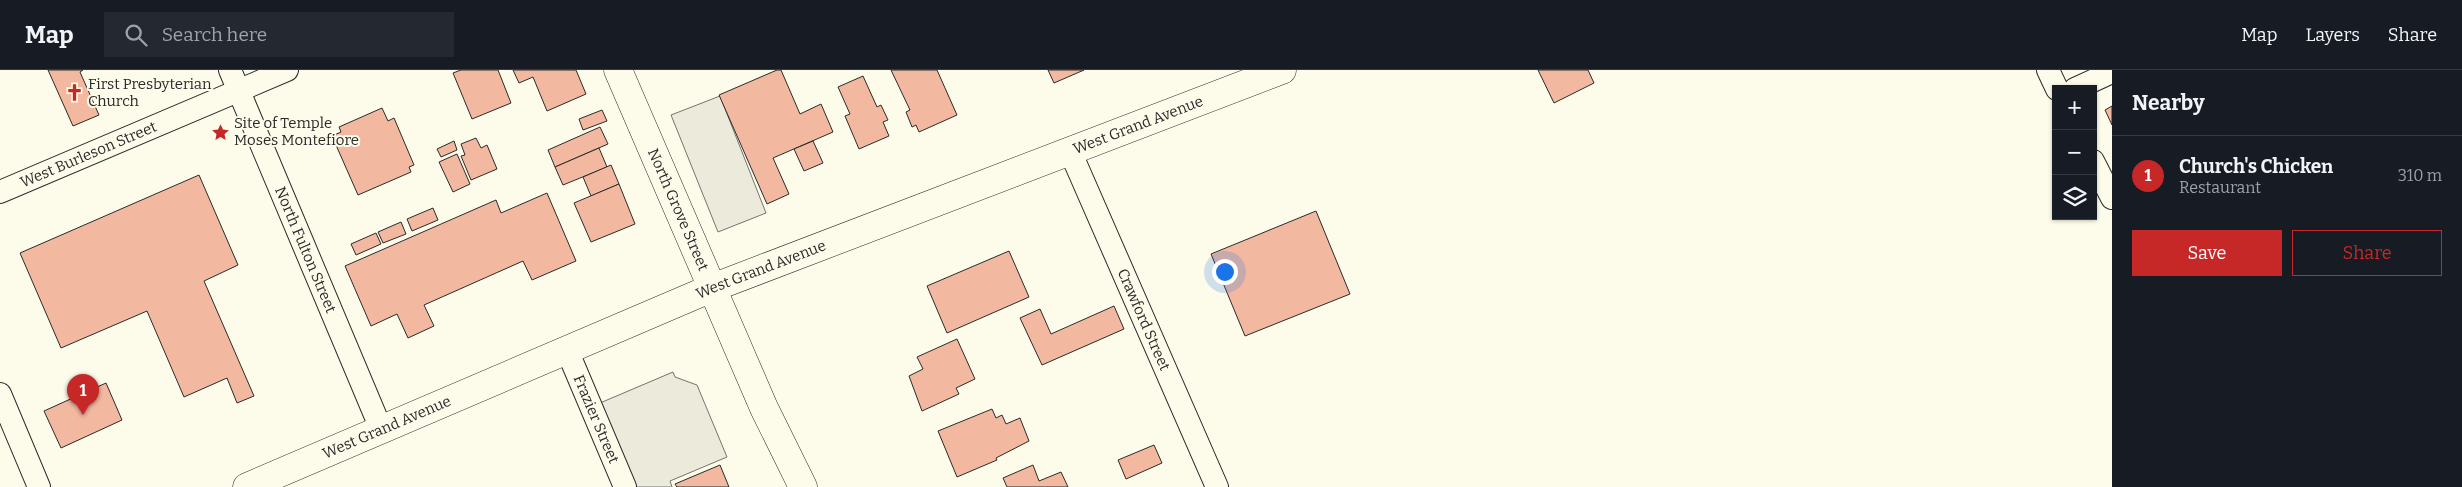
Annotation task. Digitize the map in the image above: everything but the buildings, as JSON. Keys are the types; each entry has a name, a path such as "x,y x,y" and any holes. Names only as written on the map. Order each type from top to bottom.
{"main road":[{"name":"North Grove Street","path":"618,70 771,424 802,487"},
{"name":"West Grand Avenue","path":"247,487 712,288 1282,70"}],"street":[{"name":"North Fulton Street","path":"230,70 381,429"},
{"name":"West Burleson Street","path":"0,192 287,70"},
{"path":"2048,70 2055,85"},
{"path":"2084,85 2112,72"},
{"name":"Crawford Street","path":"1070,151 1217,487"},
{"path":"2097,169 2112,198"},
{"name":"Frazier Street","path":"566,350 625,487"},
{"path":"0,394 39,487"}],"shaded area":[{"path":"720,96 766,213 718,232 671,115"},
{"path":"673,372 675,377 697,385 727,457 670,481 672,487 636,487 600,403"}],"place":[{"name":"First Presbyterian Church","path":"74,93"},
{"name":"Site of Temple Moses Montefiore","path":"220,132"},
{"name":"Church's Chicken","path":"83,415"}]}
